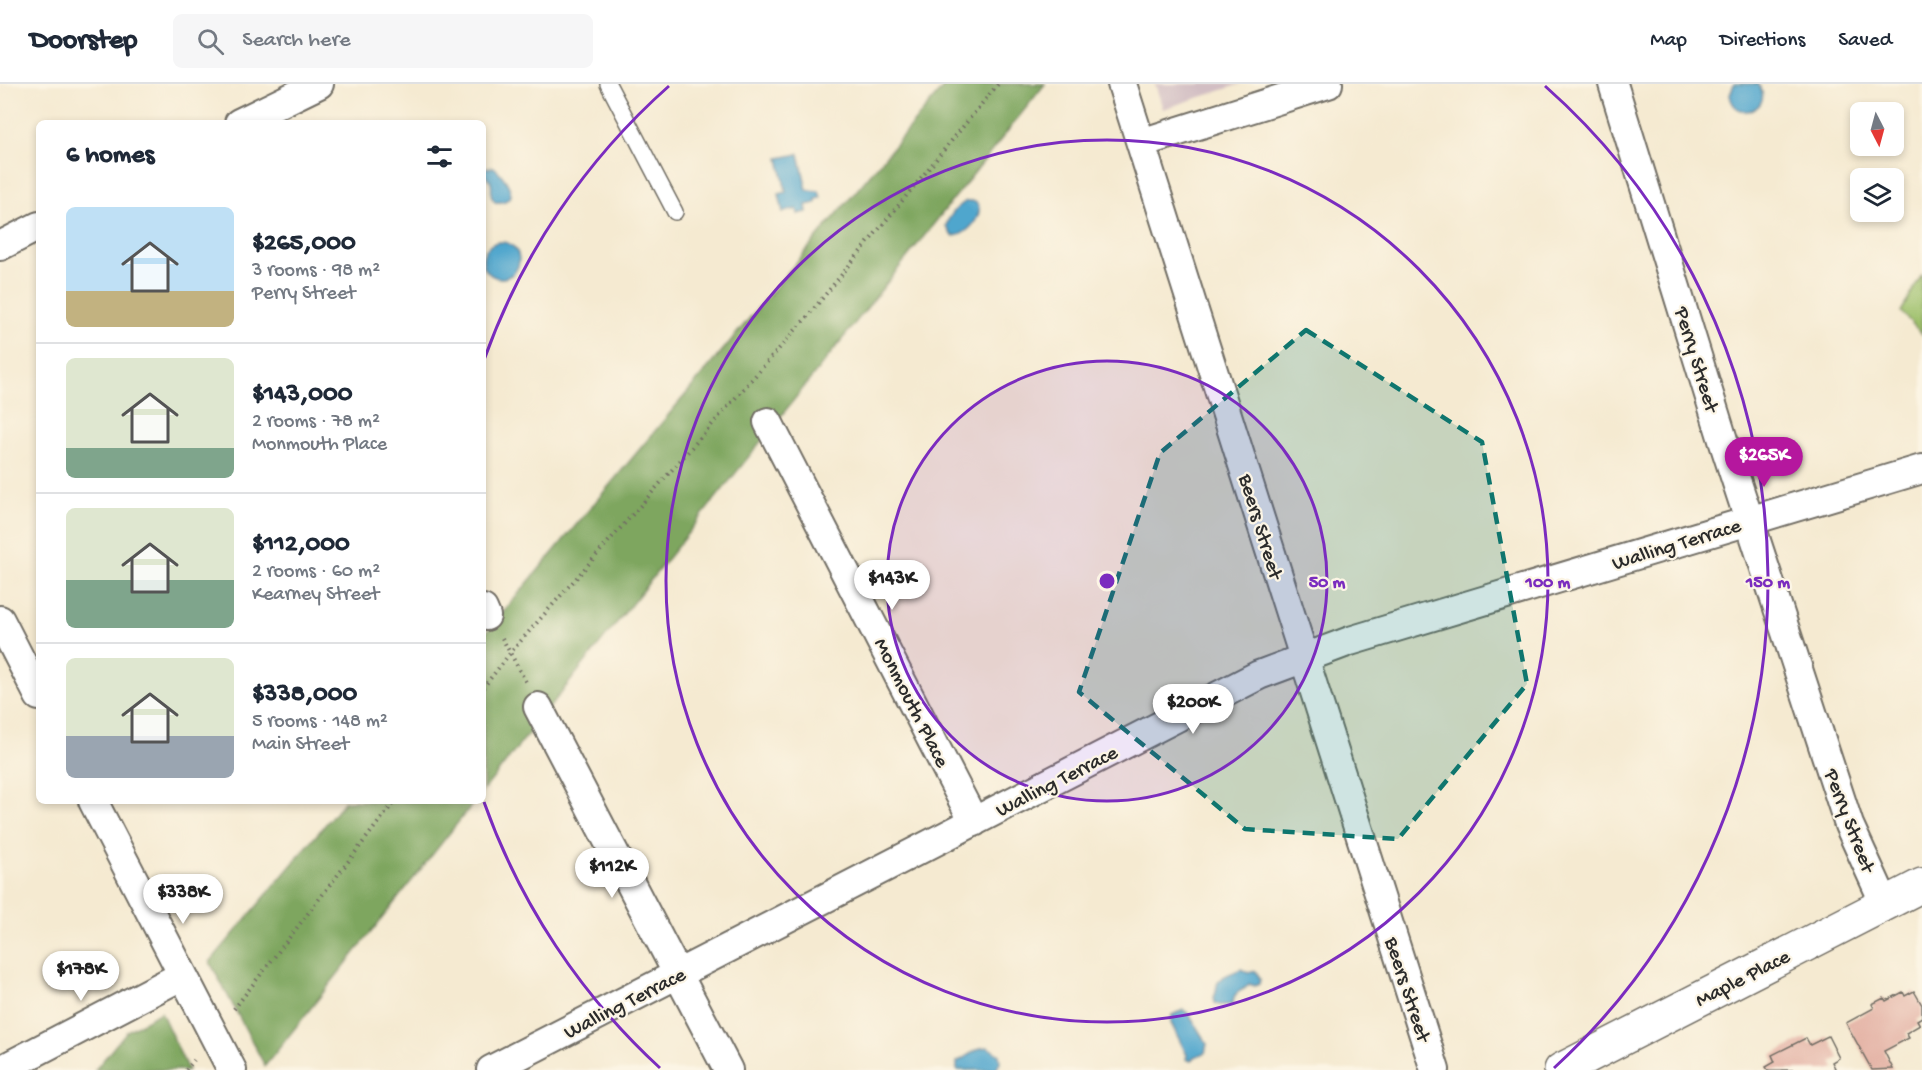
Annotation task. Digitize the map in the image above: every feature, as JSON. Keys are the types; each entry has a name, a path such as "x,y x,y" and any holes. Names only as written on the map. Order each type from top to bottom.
{"main road":[{"name":"Maple Place","path":"1561,1070 1922,885"}],"street":[{"path":"247,120 319,84"},
{"name":"Beers Street","path":"1122,84 1435,1070"},
{"path":"1142,143 1328,84"},
{"name":"Perry Street","path":"1613,84 1723,440 1849,825 1885,904"},
{"path":"0,246 36,228"},
{"name":"Monmouth Place","path":"768,422 974,822"},
{"name":"Walling Terrace","path":"491,1070 1259,675 1350,641 1922,469"},
{"path":"0,620 36,690"},
{"path":"538,706 728,1070"},
{"path":"95,804 232,1070"},
{"path":"1,1070 183,975"}],"lane":[{"path":"608,84 675,212"}],"path":[{"path":"486,684 511,652 807,317 998,84"},
{"path":"486,614 511,652 538,706"},
{"path":"186,1070 393,804"}],"highlighted area":[{"path":"1306,330 1482,442 1527,684 1398,839 1245,829 1079,692 1160,453"}],"shaded area":[{"path":"1155,84 1241,84 1163,109"}],"green space":[{"path":"946,84 1045,84 486,787 486,632"},
{"path":"1922,274 1922,334 1901,312"},
{"path":"342,804 473,804 265,1066 210,962"},
{"path":"161,1012 188,1070 95,1070 127,1031"}],"water":[{"path":"1734,84 1758,84 1762,100 1758,106 1746,111 1733,104 1730,95"},
{"path":"799,154 807,190 819,191 821,198 816,199 816,203 806,205 807,212 798,214 797,209 783,212 779,194 786,192 779,158"},
{"path":"494,167 508,184 511,196 502,202 495,202 491,196 490,181 486,177 486,168"},
{"path":"966,201 978,205 977,218 967,231 952,236 946,226 947,222"},
{"path":"494,243 508,243 518,253 518,267 508,277 494,277 486,270 486,250"},
{"path":"1241,969 1248,973 1256,971 1260,979 1259,984 1255,986 1249,984 1236,993 1233,1005 1215,1003 1214,997 1219,980"},
{"path":"1183,1010 1188,1013 1207,1044 1205,1053 1194,1057 1191,1061 1186,1059 1187,1055 1171,1023 1172,1015"},
{"path":"988,1047 999,1055 1000,1062 996,1070 957,1070 957,1062 980,1048"}],"building":[{"path":"1914,991 1922,1005 1922,1017 1917,1020 1920,1025 1906,1033 1909,1038 1884,1051 1893,1069 1872,1070 1846,1023 1874,1008 1872,1004 1884,998 1886,1001 1903,992 1905,996"},
{"path":"1828,1036 1839,1058 1832,1062 1835,1068 1832,1070 1768,1070 1766,1067 1775,1062 1772,1055 1806,1038 1810,1045"}]}
